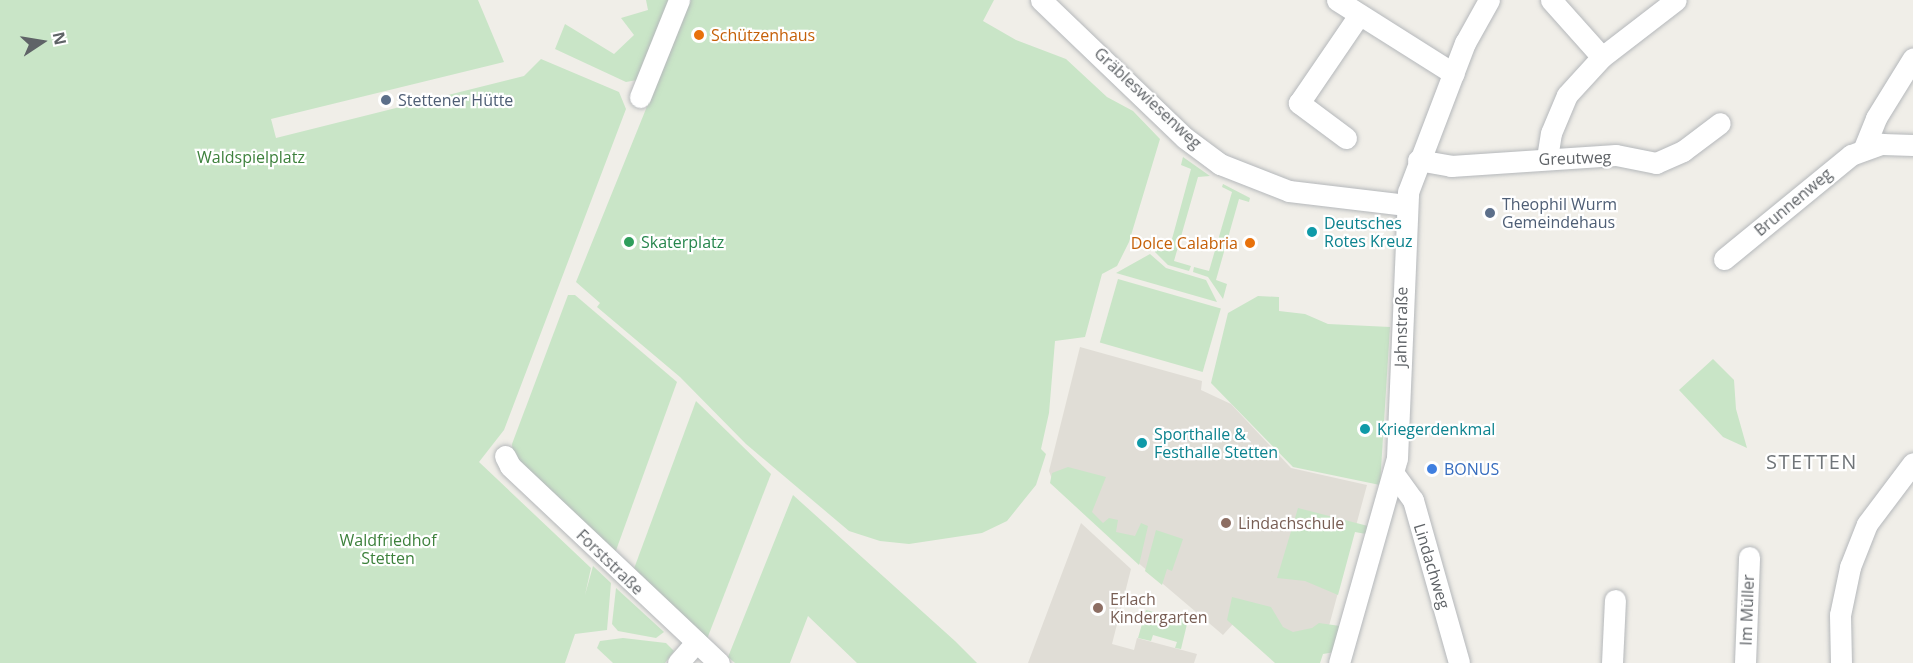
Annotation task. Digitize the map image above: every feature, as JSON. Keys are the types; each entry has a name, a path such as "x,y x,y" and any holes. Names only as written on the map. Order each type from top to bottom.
{"street":[{"path":"640,97 679,0"},
{"name":"Gräbleswiesenweg","path":"1041,0 1185,138 1220,164 1289,191 1406,205"},
{"path":"1337,0 1454,74"},
{"name":"Jahnstraße","path":"1339,663 1394,474 1406,205 1418,160 1465,43 1489,0"},
{"path":"1551,0 1602,57"},
{"path":"1547,158 1551,134 1567,95 1602,57 1677,0"},
{"path":"1346,138 1299,103 1359,15"},
{"path":"1864,148 1876,117 1913,58"},
{"name":"Greutweg","path":"1418,160 1451,166 1616,155 1656,163 1683,151 1720,123"},
{"name":"Brunnenweg","path":"1724,259 1839,163 1864,148 1882,144 1913,145"},
{"name":"Forststraße","path":"505,456 510,466 719,663"},
{"path":"1841,663 1840,615 1850,567 1867,524 1913,463"},
{"name":"Lindachweg","path":"1394,474 1413,500 1459,663"},
{"name":"Im Müller","path":"1744,663 1749,556"},
{"path":"1612,663 1615,600"},
{"path":"678,663 696,642"}],"shaded area":[{"name":"Lindachschule","path":"1080,347 1202,381 1201,390 1231,404 1291,468 1367,485 1319,663 1233,624 1223,635 1136,561 1053,482 1049,471"},
{"path":"1081,523 1131,569 1112,644 1134,650 1137,638 1197,654 1194,663 1028,663"}],"green space":[{"path":"0,0 478,0 504,62 271,119 276,138 524,76 541,59 619,92 626,109 504,430 479,462 591,568 585,595 593,566 611,583 607,630 575,634 565,663 0,663"},
{"path":"646,0 672,0 637,80 626,82 555,49 565,24 614,54 634,35 621,18 648,10"},
{"path":"690,0 994,0 983,21 1016,40 1066,59 1107,97 1133,111 1160,139 1129,242 1117,266 1102,274 1085,337 1055,341 1049,413 1041,449 1046,454 1036,485 1007,521 982,533 909,544 880,541 849,531 746,444 680,377 597,307 600,303 576,282"},
{"path":"1183,157 1210,176 1198,177 1174,261 1191,266 1189,271 1168,265 1155,252 1156,247 1169,250 1191,169 1181,165"},
{"path":"1223,184 1250,198 1249,202 1239,199 1216,280 1227,284 1223,299 1208,277 1193,272 1194,267 1209,271 1232,192 1222,187"},
{"path":"1150,254 1166,268 1206,280 1217,302 1116,273"},
{"path":"1118,279 1221,308 1203,372 1100,342"},
{"path":"568,295 575,295 677,382 614,556 513,459 512,444"},
{"path":"1258,296 1279,297 1279,311 1305,314 1328,324 1390,327 1380,485 1293,467 1211,383 1228,313"},
{"path":"1713,359 1734,380 1736,409 1747,448 1723,437 1679,390"},
{"path":"696,401 771,474 707,639 632,574"},
{"path":"1068,467 1106,477 1092,512 1103,523 1109,518 1118,520 1116,532 1135,536 1141,523 1148,526 1139,565 1050,483 1052,473"},
{"path":"793,495 977,663 857,663 808,616 790,663 735,663 728,657"},
{"path":"1298,508 1368,526 1366,534 1355,532 1338,595 1305,581 1277,578"},
{"path":"1156,530 1183,539 1172,571 1167,569 1162,585 1145,571"},
{"path":"616,588 664,632 656,638 618,631 612,624"},
{"path":"1232,597 1271,607 1283,627 1293,632 1312,628 1319,623 1340,626 1335,652 1323,654 1320,663 1275,663 1227,620"},
{"path":"1146,610 1188,620 1181,649 1175,648 1177,642 1153,635 1151,641 1138,638"},
{"path":"623,638 666,643 674,651 665,663 613,663 597,648 600,641"}],"place":[{"name":"Schützenhaus","path":"699,35"},
{"name":"Stettener Hütte","path":"386,100"},
{"name":"Theophil Wurm Gemeindehaus","path":"1490,213"},
{"name":"Deutsches Rotes Kreuz","path":"1312,232"},
{"name":"Skaterplatz","path":"629,242"},
{"name":"Dolce Calabria","path":"1250,243"},
{"name":"Kriegerdenkmal","path":"1365,429"},
{"name":"Sporthalle & Festhalle Stetten","path":"1142,443"},
{"name":"BONUS","path":"1432,469"},
{"name":"Lindachschule","path":"1226,523"},
{"name":"Erlach Kindergarten","path":"1098,608"}],"district":[{"name":"STETTEN","path":"1812,461"}],"park label":[{"name":"Waldspielplatz","path":"251,157"},
{"name":"Waldfriedhof Stetten","path":"388,549"}]}
